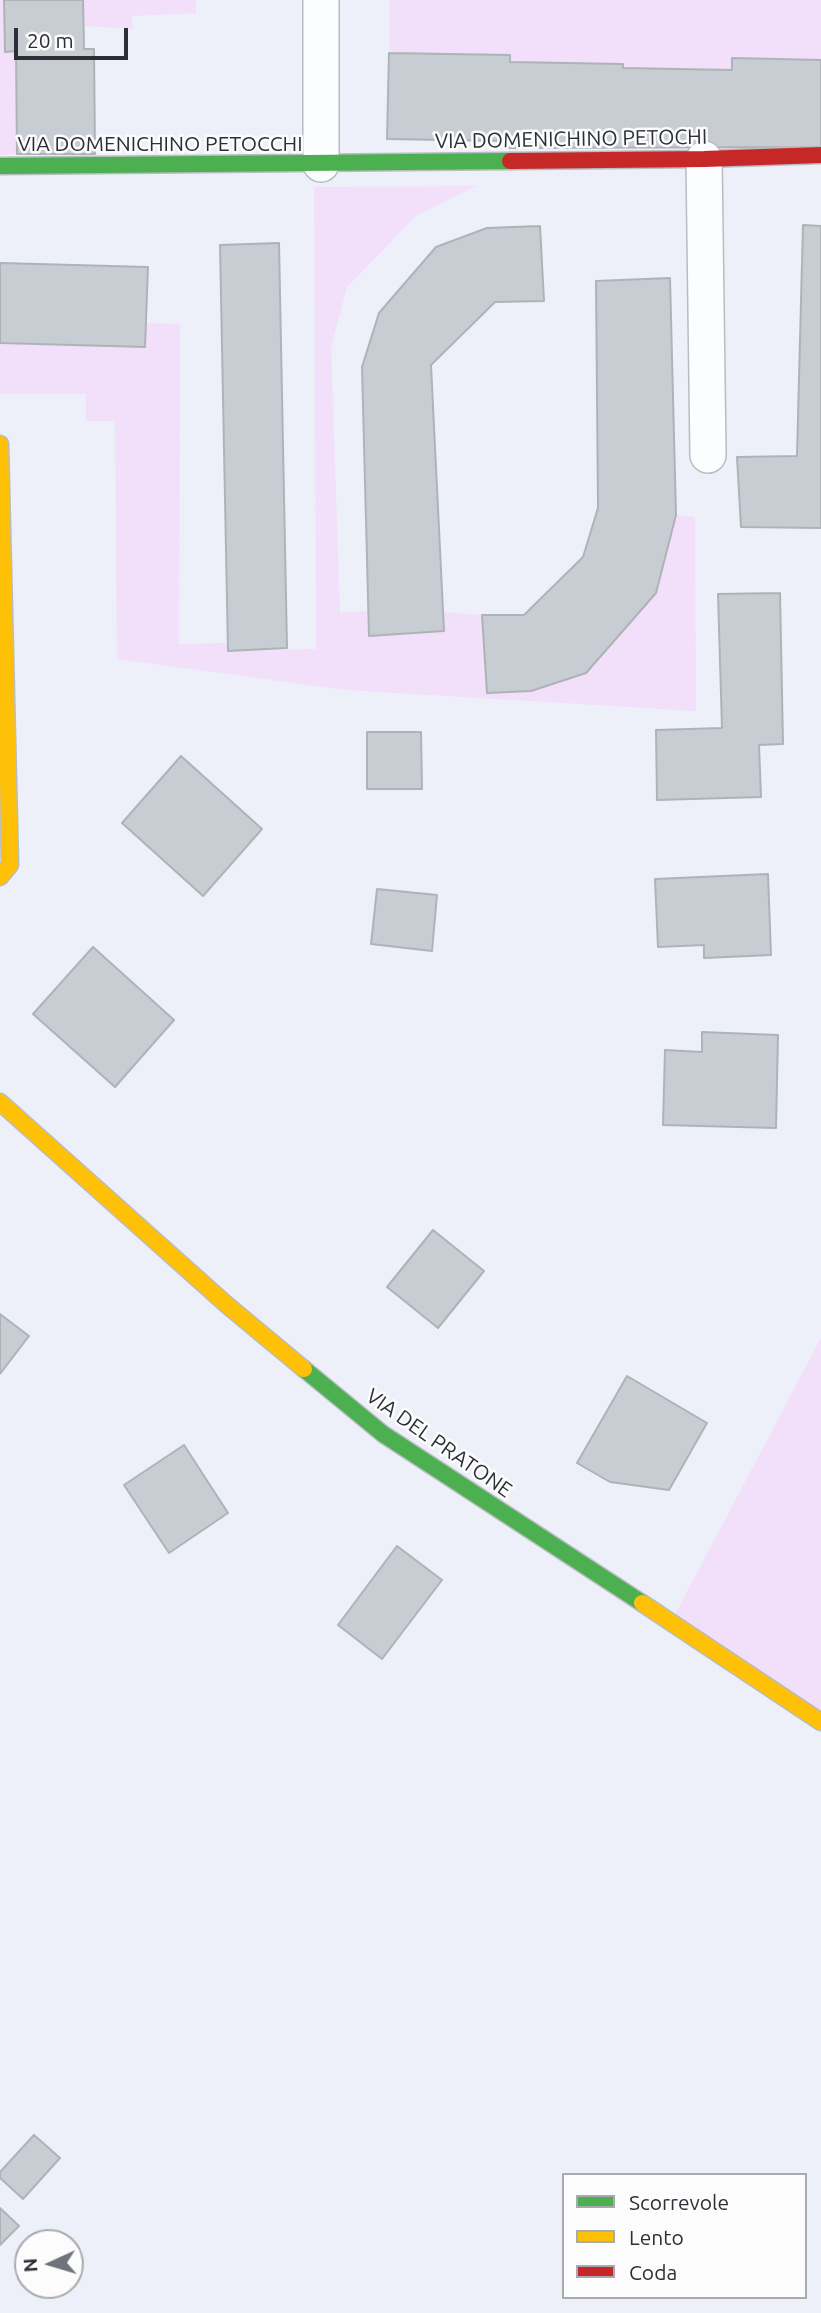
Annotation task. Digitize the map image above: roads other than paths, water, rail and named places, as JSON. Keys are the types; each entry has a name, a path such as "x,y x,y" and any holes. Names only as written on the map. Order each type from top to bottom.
{"street":[{"path":"321,0 321,164"},
{"name":"VIA DOMENICHINO PETOCHI","path":"321,164 821,155"},
{"path":"704,159 708,455"},
{"name":"VIA DOMENICHINO PETOCCHI","path":"0,166 321,164"},
{"path":"0,444 10,865 0,877"},
{"name":"VIA DEL PRATONE","path":"0,1102 227,1305 383,1434 821,1722"}]}
